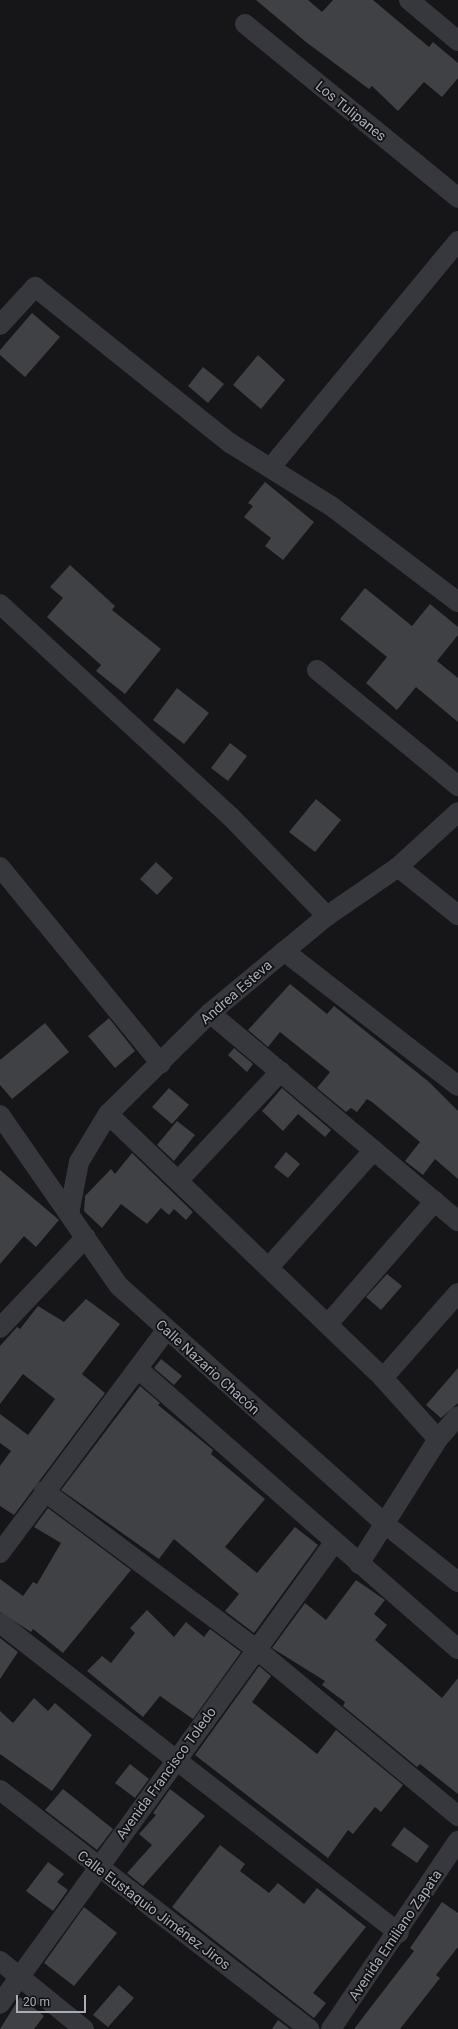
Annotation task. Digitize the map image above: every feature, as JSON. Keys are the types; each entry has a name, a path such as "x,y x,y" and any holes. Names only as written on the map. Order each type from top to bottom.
{"street":[{"path":"409,0 458,41"},
{"name":"Los Tulipanes","path":"245,24 458,198"},
{"path":"272,466 458,241"},
{"path":"0,325 35,287 230,443 272,466 331,506 458,602"},
{"path":"0,604 231,817 327,916"},
{"path":"317,670 458,786"},
{"name":"Andrea Esteva","path":"69,1214 79,1162 108,1114 161,1064 210,1013 284,950 327,916 398,867 458,812"},
{"path":"0,867 161,1064"},
{"path":"398,867 458,915"},
{"path":"284,950 458,1086"},
{"path":"210,1013 458,1221"},
{"path":"179,1180 281,1071"},
{"path":"108,1114 179,1180 384,1378 438,1439"},
{"name":"Calle Nazario Chacón","path":"0,1115 119,1286 166,1330 385,1524 458,1582"},
{"path":"269,1267 374,1150"},
{"path":"328,1324 435,1201"},
{"path":"0,1328 86,1237"},
{"path":"384,1378 458,1293"},
{"path":"0,1553 44,1491 138,1369 166,1330"},
{"path":"138,1369 334,1543 458,1649"},
{"path":"359,1564 438,1439 458,1416"},
{"path":"44,1491 255,1648 458,1816"},
{"name":"Avenida Francisco Toledo","path":"0,2004 255,1648 334,1543"},
{"path":"0,1623 398,1933"},
{"name":"Calle Eustaquio Jiménez Jiros","path":"0,1790 97,1868 309,2029"},
{"name":"Avenida Emiliano Zapata","path":"331,2029 398,1933 458,1841"},
{"path":"0,1961 84,2029"}],"building":[{"path":"256,0 308,0 322,12 333,0 373,0 429,47 433,42 458,63 458,78 442,97 424,82 398,111 372,86 369,89 306,42"},
{"path":"32,313 60,337 25,377 0,355 0,350"},
{"path":"258,355 285,380 261,409 233,385"},
{"path":"203,367 224,384 208,403 188,386"},
{"path":"265,482 314,522 283,560 265,546 271,538 244,517 253,506 248,503"},
{"path":"70,565 115,606 112,610 161,649 125,694 96,671 101,665 47,617 63,598 50,587"},
{"path":"365,588 412,626 430,604 458,627 458,635 437,661 458,678 458,722 416,687 397,710 366,683 387,657 340,619"},
{"path":"177,688 209,713 184,744 153,720"},
{"path":"230,743 247,756 228,781 211,768"},
{"path":"316,799 341,820 315,852 289,832"},
{"path":"156,862 173,878 157,895 140,879"},
{"path":"290,984 327,1014 334,1006 429,1082 458,1111 458,1179 435,1159 423,1175 405,1161 420,1142 372,1102 367,1099 357,1112 351,1108 346,1112 317,1088 330,1072 280,1032 268,1047 248,1030"},
{"path":"109,1018 135,1051 115,1068 88,1036"},
{"path":"45,1023 69,1052 12,1099 0,1085 0,1060"},
{"path":"234,1048 253,1064 247,1072 228,1055"},
{"path":"169,1088 189,1105 172,1124 152,1107"},
{"path":"282,1088 331,1130 325,1137 298,1114 283,1131 262,1111"},
{"path":"177,1121 195,1135 174,1161 157,1145"},
{"path":"286,1152 300,1164 288,1178 274,1167"},
{"path":"132,1153 193,1212 186,1220 174,1209 169,1215 161,1208 147,1224 121,1204 102,1228 84,1211 85,1196 111,1169 115,1174"},
{"path":"0,1170 59,1220 36,1247 24,1236 0,1264"},
{"path":"387,1274 402,1286 381,1310 366,1297"},
{"path":"86,1299 120,1324 82,1374 105,1393 14,1515 0,1506 0,1466 11,1451 0,1443 0,1414 28,1435 55,1399 23,1374 0,1404 0,1346 17,1327 20,1329 38,1306 64,1322"},
{"path":"161,1359 182,1376 174,1385 154,1368"},
{"path":"458,1368 458,1403 441,1418 426,1405"},
{"path":"140,1386 160,1403 158,1405 213,1450 211,1454 265,1499 225,1547 257,1573 295,1527 318,1545 254,1633 225,1611 239,1594 174,1539 159,1559 61,1490"},
{"path":"48,1508 131,1570 63,1653 33,1629 31,1632 0,1612 0,1579 23,1596 33,1582 37,1584 61,1543 34,1527"},
{"path":"356,1580 385,1600 374,1614 387,1625 375,1640 442,1698 458,1678 458,1794 420,1764 417,1767 343,1706 345,1702 322,1685 325,1681 272,1648 305,1603 326,1620"},
{"path":"147,1610 174,1637 186,1622 204,1637 210,1629 241,1652 193,1719 160,1696 143,1717 87,1671 102,1656 111,1663 135,1633 130,1628"},
{"path":"0,1638 18,1652 0,1679"},
{"path":"259,1666 271,1676 252,1702 317,1754 336,1730 403,1785 381,1812 375,1807 353,1834 348,1830 328,1858 195,1755"},
{"path":"34,1698 48,1711 55,1703 92,1735 52,1791 0,1754 0,1711 13,1723"},
{"path":"130,1764 149,1779 135,1798 115,1783"},
{"path":"63,1789 113,1829 97,1850 45,1810"},
{"path":"170,1789 205,1816 143,1886 127,1873 152,1845 139,1834 156,1815 153,1813"},
{"path":"404,1827 429,1846 417,1863 391,1845"},
{"path":"220,1845 245,1864 240,1871 269,1893 278,1883 304,1904 317,1888 366,1927 313,1993 326,2003 314,2018 172,1907"},
{"path":"48,1862 64,1874 57,1882 68,1890 53,1911 26,1891"},
{"path":"442,1902 458,1913 458,1947 436,1975 440,1978 400,2029 354,2029 414,1951 410,1948"},
{"path":"84,1907 117,1933 74,1986 44,1963"},
{"path":"119,1985 134,1998 108,2027 93,2015"},
{"path":"20,1997 44,2016 34,2029 0,2029"},
{"path":"278,2020 290,2029 272,2029"}]}
